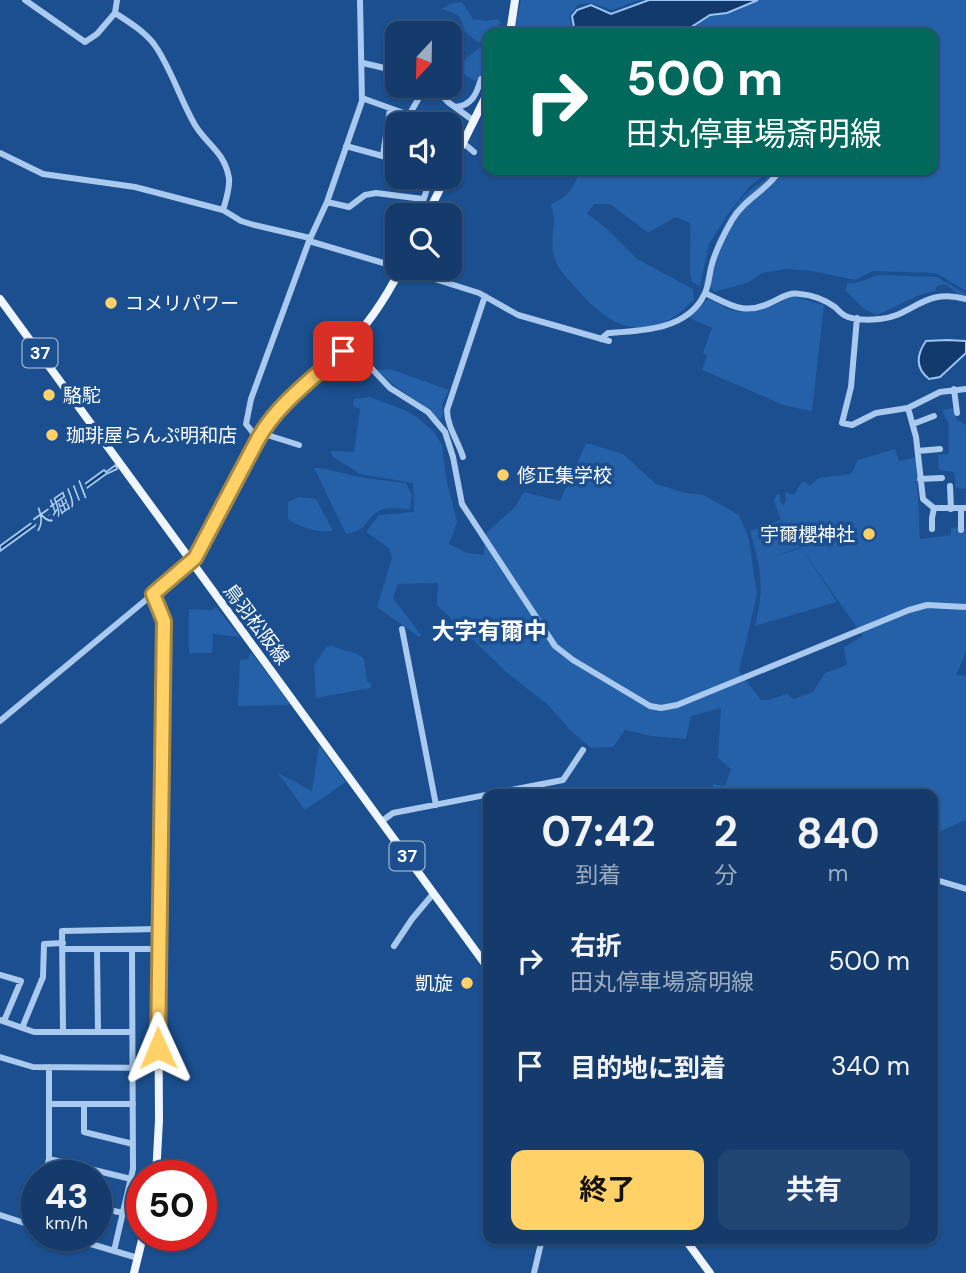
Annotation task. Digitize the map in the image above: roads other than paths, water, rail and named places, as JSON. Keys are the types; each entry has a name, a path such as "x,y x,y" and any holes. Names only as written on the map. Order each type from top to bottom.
{"main road":[{"path":"511,28 515,0"},
{"path":"462,145 483,102"},
{"path":"157,1160 158,929 164,621 153,594 192,562 259,436 284,404 343,351 373,318 392,280"},
{"name":"鳥羽松阪線","path":"0,299 483,961"},
{"path":"689,1244 710,1273"},
{"path":"134,1273 140,1251"}],"street":[{"path":"25,0 85,42 97,34 115,13 117,0"},
{"path":"299,445 259,436 246,424 249,403 309,239 327,202 362,97 360,0"},
{"path":"115,13 155,46 194,123 217,149 229,183 223,210"},
{"path":"363,63 385,68"},
{"path":"454,107 468,104 477,94 483,78"},
{"path":"362,97 401,112"},
{"path":"445,98 474,121"},
{"path":"345,146 383,155 390,109"},
{"path":"467,146 474,152"},
{"path":"0,153 43,174 135,187 223,210 241,221 385,263"},
{"path":"601,339 608,333 662,327 689,312 705,293 715,254 733,218 748,199 776,175"},
{"path":"423,203 426,189"},
{"path":"327,202 349,207 365,195 376,193 423,200"},
{"path":"438,280 485,296 518,316 609,341"},
{"path":"705,293 724,304 740,308 764,306 786,295 806,295 824,301 845,316 884,319 934,298 966,299"},
{"path":"463,457 458,440 448,422 447,410 485,296"},
{"path":"857,318 851,387 842,423 852,425 877,413 908,408 930,396 954,389 966,389"},
{"path":"343,351 351,360 372,369 390,388 428,412 445,432 453,457 461,504 555,646 573,660 650,706 661,708 677,705 909,610 927,605 966,607"},
{"path":"954,389 957,412"},
{"path":"908,408 918,451 923,499 934,508 963,508 961,530"},
{"path":"913,424 934,416"},
{"path":"918,451 940,449"},
{"path":"920,479 942,478"},
{"path":"950,486 951,509"},
{"path":"933,529 934,508"},
{"path":"0,721 153,594"},
{"path":"402,629 436,805"},
{"path":"517,789 563,780 583,750"},
{"path":"382,821 393,813 483,796"},
{"path":"938,881 966,889"},
{"path":"394,946 433,894"},
{"path":"63,1032 62,931 158,929"},
{"path":"22,1028 43,977 44,944 97,949 158,949"},
{"path":"97,949 98,1032"},
{"path":"132,950 133,1160"},
{"path":"0,975 21,981 2,1020 34,1032 132,1032"},
{"path":"0,1058 26,1066 48,1068 159,1068"},
{"path":"48,1068 49,1159 126,1178"},
{"path":"50,1104 133,1104"},
{"path":"84,1104 84,1132 134,1144"},
{"path":"126,1200 114,1251 138,1258"},
{"path":"112,1211 123,1213"},
{"path":"0,1215 21,1222"},
{"path":"534,1273 541,1244"}],"water":[{"path":"649,0 758,0 727,13 710,15 690,28 574,28 572,16 577,10 591,5 611,14"},
{"path":"926,341 966,341 966,353 940,377 929,379 921,370 919,361 923,346"},
{"name":"大堀川","path":"116,465 117,469 106,474 0,551 0,546 104,470 106,472"}],"place":[{"name":"コメリパワー","path":"111,303"},
{"name":"駱駝","path":"49,395"},
{"name":"珈琲屋らんぷ明和店","path":"52,435"},
{"name":"修正集学校","path":"503,475"},
{"name":"宇爾櫻神社","path":"869,534"},
{"name":"凱旋","path":"467,983"}],"district":[{"name":"大字有爾中","path":"489,631"}]}
